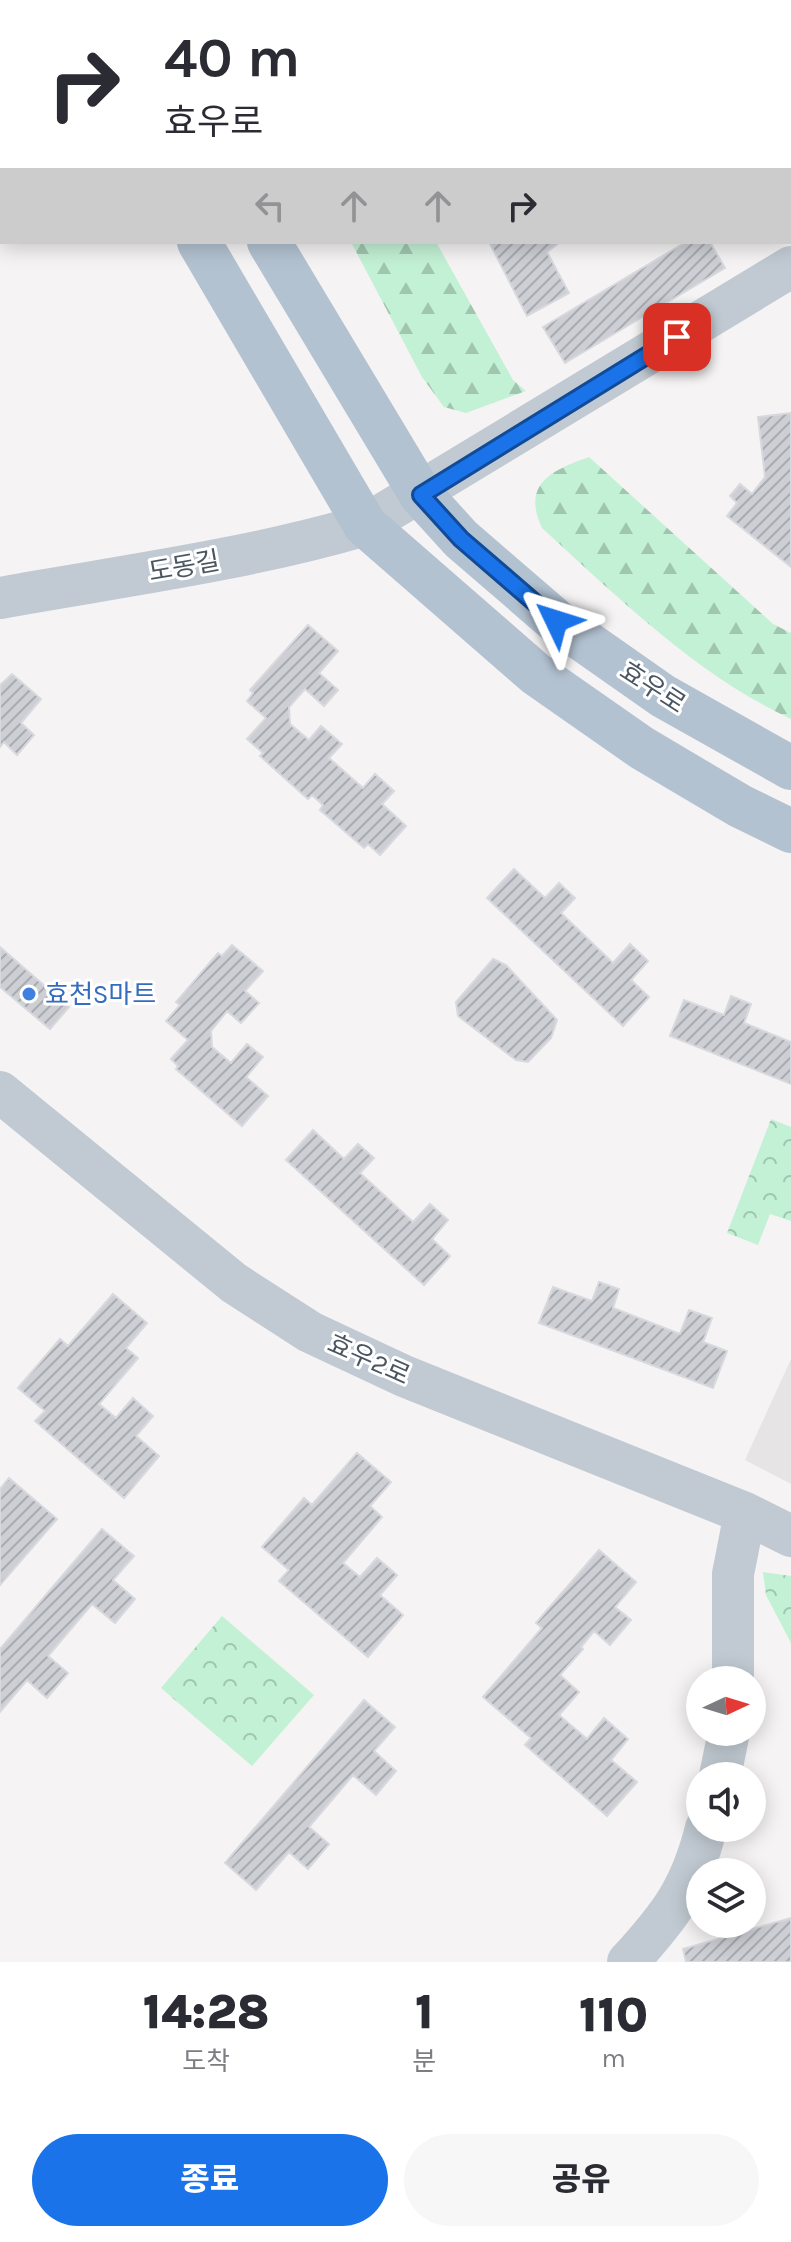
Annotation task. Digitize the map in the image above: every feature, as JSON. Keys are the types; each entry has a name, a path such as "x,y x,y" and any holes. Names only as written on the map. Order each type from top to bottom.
{"main road":[{"path":"200,244 365,525 536,674 642,748 740,806 791,831"},
{"path":"270,244 421,495"},
{"name":"효우로","path":"421,495 461,539 556,621 663,696 791,768"}],"street":[{"path":"421,495 791,267"},
{"name":"도동길","path":"0,598 282,548 365,525 421,495"},
{"name":"효우2로","path":"0,1092 234,1283 310,1332 404,1376 745,1513 791,1536"},
{"path":"733,1666 733,1574 745,1513"},
{"path":"635,1959 678,1904 698,1860 702,1842"}],"shaded area":[{"path":"791,1359 791,1484 745,1460"}],"green space":[{"path":"352,244 437,244 513,380 526,391 466,413 444,407 422,377"},
{"path":"589,457 773,624 791,633 791,719 723,680 659,633 542,528 535,500 538,489 553,473"},
{"path":"771,1119 791,1127 791,1221 770,1214 758,1245 727,1233"},
{"path":"763,1572 791,1576 791,1643 766,1595"},
{"path":"222,1616 314,1695 252,1766 161,1688"}],"building":[{"path":"490,244 557,244 547,252 569,293 527,316"},
{"path":"683,244 711,244 725,268 565,363 543,327"},
{"path":"791,413 791,567 727,516 737,503 730,496 740,484 752,494 765,477 758,417"},
{"path":"308,625 338,651 319,673 338,690 324,706 305,689 289,707 290,724 309,740 321,726 342,744 329,758 363,788 375,774 394,791 382,804 406,826 380,855 368,844 364,848 320,810 323,805 312,795 308,799 260,756 263,753 247,739 266,718 247,701 253,693 250,690"},
{"path":"12,674 41,699 21,723 34,735 17,755 4,742 0,747 0,685"},
{"path":"514,869 545,898 559,883 575,898 561,913 613,963 630,944 648,961 631,980 649,997 623,1026 487,898"},
{"path":"232,945 263,971 245,991 259,1003 241,1023 227,1011 211,1031 212,1047 231,1063 247,1044 263,1057 246,1077 268,1096 242,1126 176,1069 178,1066 171,1059 188,1040 166,1021 180,1005 176,1002 218,953 222,956"},
{"path":"0,947 69,1007 50,1029 0,987"},
{"path":"493,959 506,965 557,1020 551,1038 528,1062 516,1060 458,1016 456,1002"},
{"path":"731,996 751,1004 744,1023 791,1042 791,1084 670,1036 684,1000 724,1015"},
{"path":"313,1130 344,1159 358,1144 374,1158 360,1173 413,1222 430,1204 448,1220 432,1239 450,1256 424,1285 286,1160"},
{"path":"599,1282 619,1289 613,1308 680,1334 689,1310 712,1318 703,1342 727,1351 713,1388 539,1323 553,1287 592,1301"},
{"path":"113,1294 147,1323 126,1348 138,1358 99,1404 116,1418 133,1398 153,1416 136,1436 159,1456 124,1498 35,1421 45,1411 18,1388 60,1339 68,1346"},
{"path":"357,1453 391,1482 370,1506 382,1517 343,1563 360,1577 377,1558 397,1575 380,1595 403,1615 368,1657 279,1581 289,1570 262,1547 304,1498 312,1505"},
{"path":"9,1478 57,1519 0,1585 0,1489"},
{"path":"102,1529 134,1556 113,1580 135,1599 115,1623 92,1604 48,1656 68,1673 47,1698 27,1680 0,1712 0,1649"},
{"path":"599,1550 636,1582 615,1607 631,1620 610,1645 594,1631 581,1647 583,1649 560,1675 579,1692 559,1715 587,1739 604,1718 628,1739 611,1760 637,1782 607,1816 525,1745 531,1738 483,1697 542,1628 536,1623"},
{"path":"364,1700 395,1727 374,1751 396,1771 376,1795 353,1775 309,1827 329,1844 308,1869 289,1852 256,1890 225,1863"},
{"path":"791,1918 791,1962 686,1962 683,1949 721,1938 766,1938 766,1925"}],"place":[{"name":"효천S마트","path":"29,994"}],"route":[{"path":"556,621 461,539 421,495 677,337"}]}
